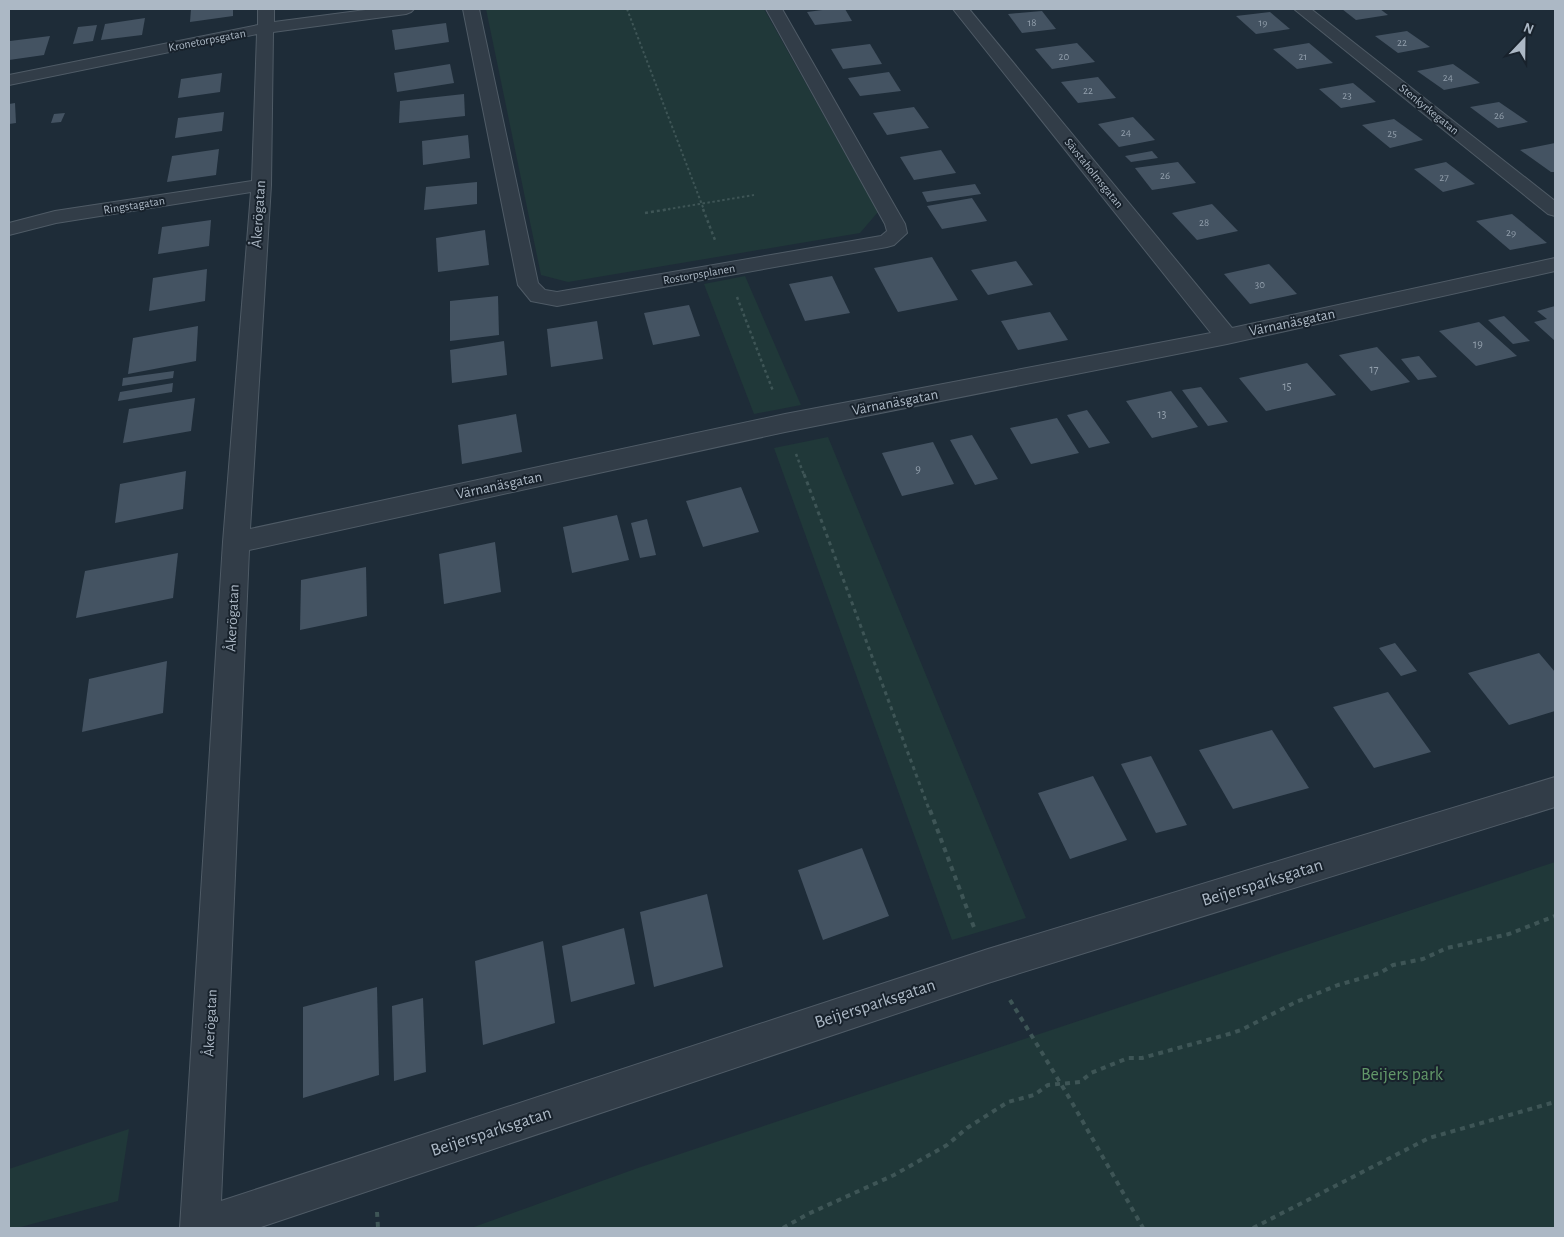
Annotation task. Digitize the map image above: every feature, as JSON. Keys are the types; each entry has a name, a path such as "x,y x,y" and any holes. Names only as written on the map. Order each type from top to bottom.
{"street":[{"name":"Kronetorpsgatan","path":"9,80 266,18 406,9"},
{"name":"Rostorpsplanen","path":"471,9 528,285 538,296 557,299 887,241 897,233 895,224 774,9"},
{"name":"Sävstaholmsgatan","path":"961,9 1227,337"},
{"name":"Stenkyrkegatan","path":"1302,9 1555,210"},
{"name":"Åkerögatan","path":"200,1228 236,542 261,185 266,18"},
{"name":"Ringstagatan","path":"9,229 55,217 261,185"},
{"name":"Värnanäsgatan","path":"236,542 785,423 1227,337 1555,265"},
{"name":"Beijersparksgatan","path":"200,1228 988,966 1555,792"}],"path":[{"path":"627,9 785,423 988,966 1060,1083 1143,1228"},
{"path":"644,213 754,195"},
{"path":"783,1228 808,1214 894,1175 947,1144 967,1128 1008,1102 1034,1095 1048,1085 1080,1082 1091,1073 1128,1058 1142,1058 1229,1034 1296,1002 1338,985 1380,973 1393,965 1423,959 1447,948 1509,934 1555,916"},
{"path":"1253,1228 1429,1138 1555,1102"}],"green space":[{"path":"486,9 764,9 878,212 860,233 568,282 541,275"},
{"path":"745,276 801,405 754,414 704,284"},
{"path":"828,437 1026,918 952,940 774,448"},
{"name":"Beijers park","path":"1555,862 1555,1228 471,1228 635,1169"},
{"path":"129,1129 118,1201 17,1228 9,1228 9,1169"}],"building":[{"path":"191,9 233,9 233,16 190,22"},
{"path":"845,9 852,21 815,25 807,12"},
{"path":"1342,9 1380,9 1388,15 1356,20"},
{"path":"1042,11 1056,29 1022,33 1008,14"},
{"path":"1270,12 1290,29 1256,34 1236,16"},
{"path":"145,18 142,35 101,40 105,24"},
{"path":"446,23 449,42 395,50 392,30"},
{"path":"97,25 93,41 73,44 78,27"},
{"path":"1407,31 1430,47 1398,53 1375,36"},
{"path":"50,36 44,55 9,60 10,41"},
{"path":"1077,43 1095,62 1052,69 1035,49"},
{"path":"1309,43 1333,63 1297,69 1273,49"},
{"path":"870,44 882,64 843,69 831,49"},
{"path":"450,64 454,83 397,92 394,73"},
{"path":"1453,64 1480,83 1444,90 1417,71"},
{"path":"889,72 901,91 860,96 848,78"},
{"path":"222,73 220,92 178,98 181,79"},
{"path":"1098,77 1116,98 1078,103 1061,82"},
{"path":"1353,83 1376,102 1341,108 1319,89"},
{"path":"464,94 465,116 399,123 400,101"},
{"path":"1499,102 1528,122 1498,128 1470,107"},
{"path":"15,103 16,123 9,124 9,104"},
{"path":"914,107 929,128 887,135 873,113"},
{"path":"224,112 222,131 175,138 178,118"},
{"path":"65,113 61,122 51,123 54,114"},
{"path":"1133,117 1155,140 1119,147 1098,124"},
{"path":"1394,119 1423,140 1390,148 1362,125"},
{"path":"468,135 470,158 423,165 422,141"},
{"path":"1555,143 1555,172 1551,172 1520,150"},
{"path":"219,149 216,175 167,182 172,156"},
{"path":"941,150 956,173 914,180 900,157"},
{"path":"1152,151 1158,158 1131,162 1125,156"},
{"path":"1178,162 1196,183 1152,190 1135,168"},
{"path":"1446,162 1475,184 1443,192 1414,169"},
{"path":"477,182 477,204 424,210 426,187"},
{"path":"975,184 981,194 927,202 922,192"},
{"path":"972,198 987,221 942,229 927,206"},
{"path":"1212,204 1238,231 1197,240 1172,213"},
{"path":"1512,214 1547,243 1510,250 1476,221"},
{"path":"211,220 209,246 158,254 162,227"},
{"path":"485,230 489,265 438,272 436,238"},
{"path":"932,257 958,300 898,312 874,268"},
{"path":"1016,261 1033,285 988,295 971,270"},
{"path":"1269,264 1297,294 1250,304 1224,274"},
{"path":"207,269 205,301 149,311 153,278"},
{"path":"832,276 850,313 805,321 789,284"},
{"path":"498,296 499,335 450,341 450,301"},
{"path":"689,305 700,336 653,345 644,313"},
{"path":"1555,306 1555,341 1534,322 1547,319 1537,311"},
{"path":"1050,312 1068,340 1018,350 1001,321"},
{"path":"1504,316 1530,341 1513,344 1488,320"},
{"path":"597,321 603,359 551,367 547,329"},
{"path":"1479,322 1517,356 1476,366 1439,331"},
{"path":"198,326 196,361 128,374 133,338"},
{"path":"504,341 507,375 452,383 450,350"},
{"path":"1377,347 1410,382 1371,391 1339,355"},
{"path":"1419,356 1437,377 1418,380 1401,359"},
{"path":"1307,363 1336,395 1266,411 1239,378"},
{"path":"174,371 173,378 122,386 123,378"},
{"path":"173,383 172,392 118,401 120,392"},
{"path":"1201,387 1228,422 1208,426 1182,390"},
{"path":"1171,391 1198,427 1152,438 1126,401"},
{"path":"195,398 191,431 123,443 129,409"},
{"path":"1087,410 1110,443 1089,448 1067,415"},
{"path":"516,414 522,452 462,464 458,425"},
{"path":"1057,418 1079,453 1031,464 1010,428"},
{"path":"972,435 998,479 975,485 950,440"},
{"path":"933,442 954,484 902,496 882,453"},
{"path":"186,471 183,509 115,523 120,484"},
{"path":"741,487 759,532 703,547 686,501"},
{"path":"617,515 629,560 572,573 563,527"},
{"path":"647,519 656,555 640,558 631,523"},
{"path":"495,542 501,592 444,604 439,554"},
{"path":"178,553 173,598 76,618 85,571"},
{"path":"366,567 367,616 300,630 301,580"},
{"path":"1395,643 1417,671 1401,676 1379,648"},
{"path":"1539,653 1555,672 1555,711 1509,725 1468,673"},
{"path":"167,661 163,713 82,732 89,679"},
{"path":"1388,692 1431,752 1374,768 1333,707"},
{"path":"1272,730 1309,788 1233,809 1199,750"},
{"path":"1151,756 1187,825 1156,833 1121,764"},
{"path":"1093,776 1127,840 1070,859 1038,793"},
{"path":"862,848 889,916 823,940 798,870"},
{"path":"707,894 723,967 654,987 640,912"},
{"path":"624,928 635,984 571,1002 562,946"},
{"path":"543,941 555,1023 483,1045 475,961"},
{"path":"377,987 379,1075 303,1098 303,1007"},
{"path":"423,998 426,1072 394,1081 392,1006"}]}
